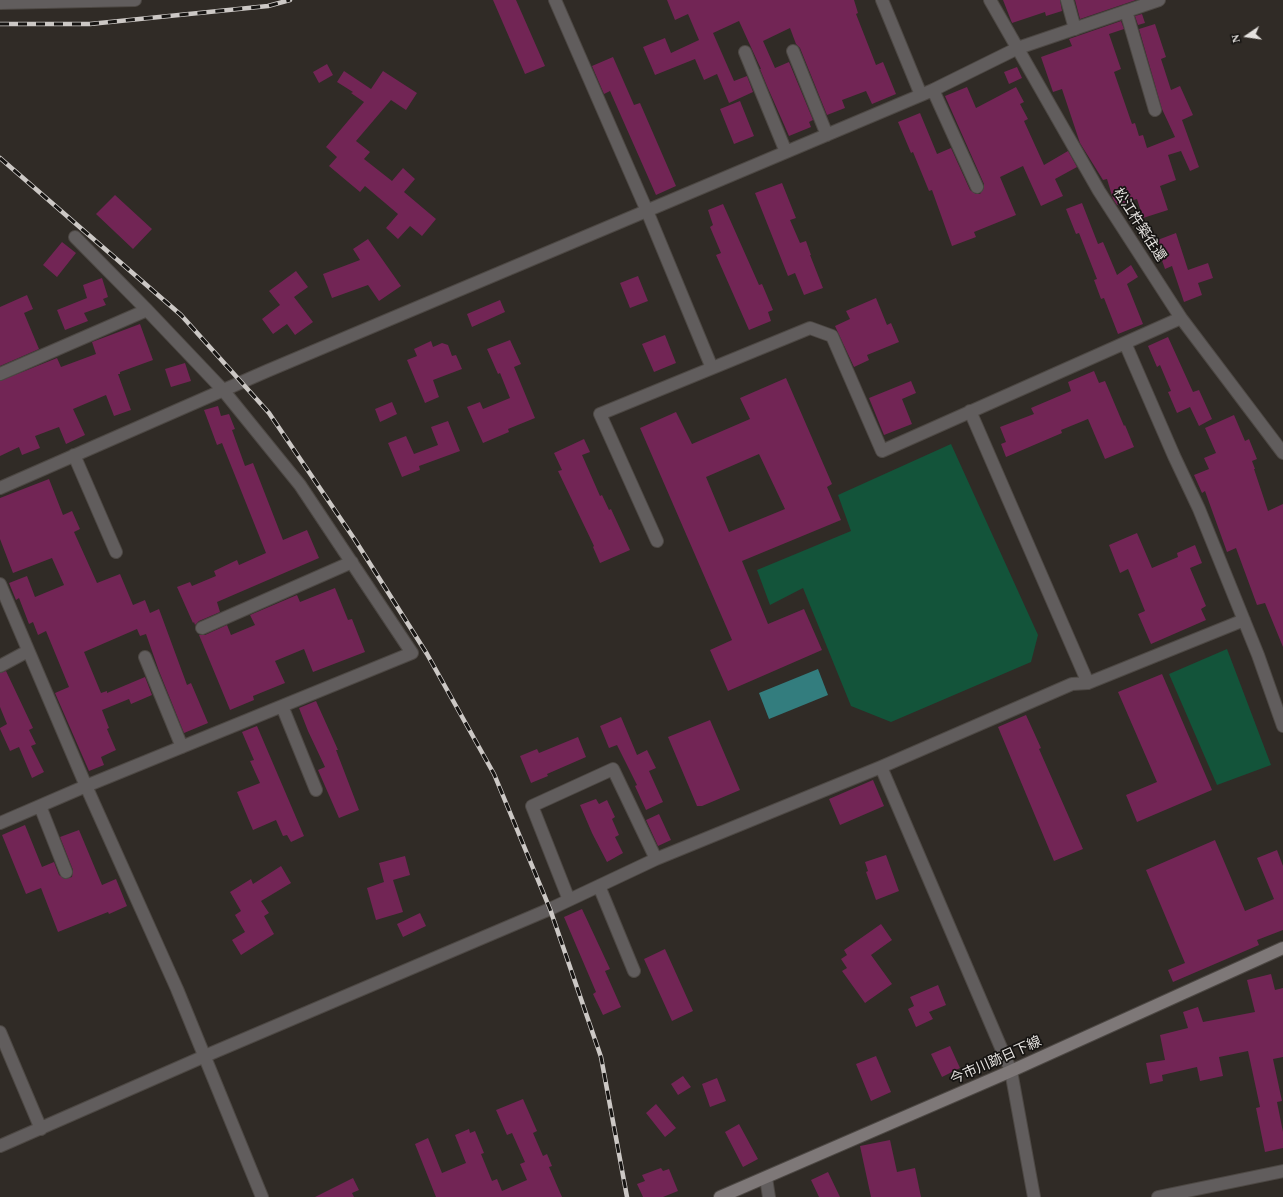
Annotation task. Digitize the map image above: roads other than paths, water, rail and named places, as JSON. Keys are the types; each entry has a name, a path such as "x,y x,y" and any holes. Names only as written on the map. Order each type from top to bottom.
{"street":[{"path":"0,3 135,0"},
{"path":"555,0 647,211 712,368"},
{"path":"882,0 920,95"},
{"name":"松江杵築往還","path":"990,0 1099,191 1182,318 1283,451"},
{"path":"1066,0 1075,29"},
{"path":"0,488 222,390 933,90 1018,48 1159,0"},
{"path":"1126,12 1155,110"},
{"path":"793,51 827,135"},
{"path":"746,52 786,152"},
{"path":"933,90 976,187"},
{"path":"0,823 86,786 412,653 300,485 222,390 147,310 75,237"},
{"path":"0,374 147,310"},
{"path":"657,541 600,414 810,328 832,336 882,451 1182,318"},
{"path":"1125,343 1174,456 1199,509 1258,655 1279,695 1283,726"},
{"path":"970,411 1088,683"},
{"path":"74,455 116,552"},
{"path":"202,628 352,562"},
{"path":"0,584 86,786 177,989 262,1197"},
{"path":"0,1146 205,1056 569,900 656,860 881,767 1072,684 1088,683 1244,620"},
{"path":"0,666 28,651"},
{"path":"145,657 182,747"},
{"path":"282,706 316,790"},
{"path":"881,767 1012,1071 1034,1197"},
{"path":"569,900 532,806 613,769 656,860"},
{"path":"40,806 66,872"},
{"path":"599,886 634,971"},
{"name":"今市川跡日下線","path":"720,1197 1012,1071 1283,948"},
{"path":"0,1032 41,1129"},
{"path":"1158,1197 1283,1171"},
{"path":"766,1178 769,1197"}],"water":[{"path":"818,669 828,695 769,719 759,693"}],"railway":[{"path":"0,24 90,24 268,6 290,0"},
{"path":"0,158 181,315 269,413 355,540 427,654 494,774 550,909 601,1057 627,1197"}]}
